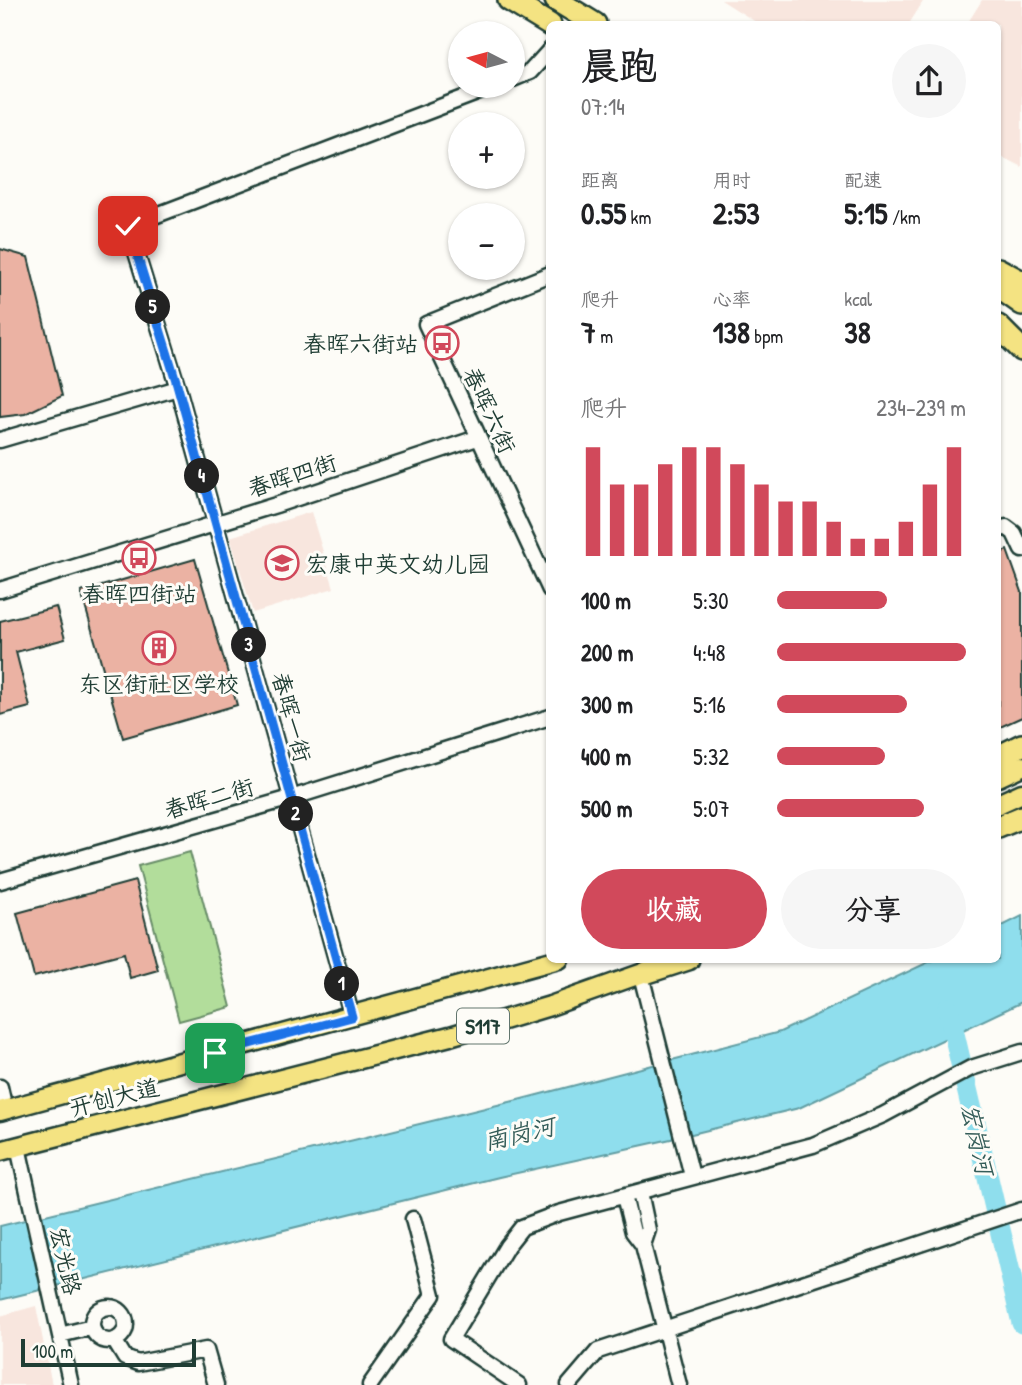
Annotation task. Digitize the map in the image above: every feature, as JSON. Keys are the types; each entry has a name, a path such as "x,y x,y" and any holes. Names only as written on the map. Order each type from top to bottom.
{"highway":[{"path":"509,0 546,23"},
{"path":"556,0 590,21"},
{"path":"1001,259 1022,269"},
{"path":"1001,271 1022,282"},
{"path":"1001,289 1022,304"},
{"path":"1001,319 1022,333"},
{"path":"1001,330 1022,350"},
{"path":"1001,756 1022,745"},
{"path":"1001,826 1022,817"},
{"path":"644,973 673,963"}],"main road":[{"path":"1001,776 1022,766"},
{"path":"1001,803 1022,793"},
{"name":"开创大道","path":"2,1110 546,963"},
{"name":"开创大道","path":"0,1153 450,1036 563,1002 644,973"}],"street":[{"path":"525,74 546,54"},
{"name":"春晖一街","path":"352,1017 178,388 128,226 464,98"},
{"name":"春晖六街","path":"546,276 426,324 546,582"},
{"path":"0,440 178,388"},
{"name":"春晖四街","path":"1,587 216,524 477,438"},
{"path":"1001,529 1006,527 1014,533 1022,550"},
{"name":"春晖二街","path":"0,881 291,798 546,718"},
{"path":"644,973 661,1055 692,1176"},
{"path":"519,1385 450,1339 507,1246 522,1227 559,1213 813,1145 883,1115 971,1068 1022,1052"},
{"path":"0,1087 2,1110"},
{"name":"宏光路","path":"18,1147 71,1385"},
{"path":"640,1192 649,1230 643,1245"},
{"path":"624,1196 633,1232 643,1245 678,1385"},
{"path":"569,1385 598,1351 666,1331 1016,1212"},
{"path":"370,1385 433,1295 413,1219"},
{"path":"101,1308 118,1309 125,1318 125,1329 114,1340 103,1340 92,1327 93,1316 101,1308"},
{"path":"60,1335 92,1327"},
{"path":"114,1340 125,1358 138,1363 206,1350 216,1385"}],"shaded area":[{"path":"721,0 924,0 911,21 754,21"},
{"path":"982,0 1022,0 1022,167 1001,156 1001,21 969,21"},
{"name":"宏康中英文幼儿园","path":"311,512 334,588 253,613 230,537"},
{"path":"36,1306 52,1385 0,1385 0,1316"}],"green space":[{"path":"190,852 231,1007 179,1021 138,866"}],"water":[{"name":"南岗河","path":"1022,916 1022,1002 799,1108 499,1177 0,1300 0,1226 518,1100 780,1032 927,963 1001,963 1001,926"}],"building":[{"path":"0,249 28,257 62,396 25,414 0,417"},
{"path":"1007,550 1022,592 1022,717 1001,727 1001,553"},
{"name":"东区街社区学校","path":"195,559 237,705 123,738 81,592"},
{"path":"56,607 65,639 16,652 30,707 0,715 0,621"},
{"path":"135,881 158,970 130,978 124,953 34,977 17,913"}],"waterway":[{"name":"宏岗河","path":"948,1008 1022,1323"}],"place":[{"name":"春晖六街站","path":"442,343"},
{"name":"春晖四街站","path":"139,558"},
{"name":"宏康中英文幼儿园","path":"282,563"},
{"name":"东区街社区学校","path":"159,648"}],"route":[{"path":"128,226 177,384 352,1017 215,1053"}]}
